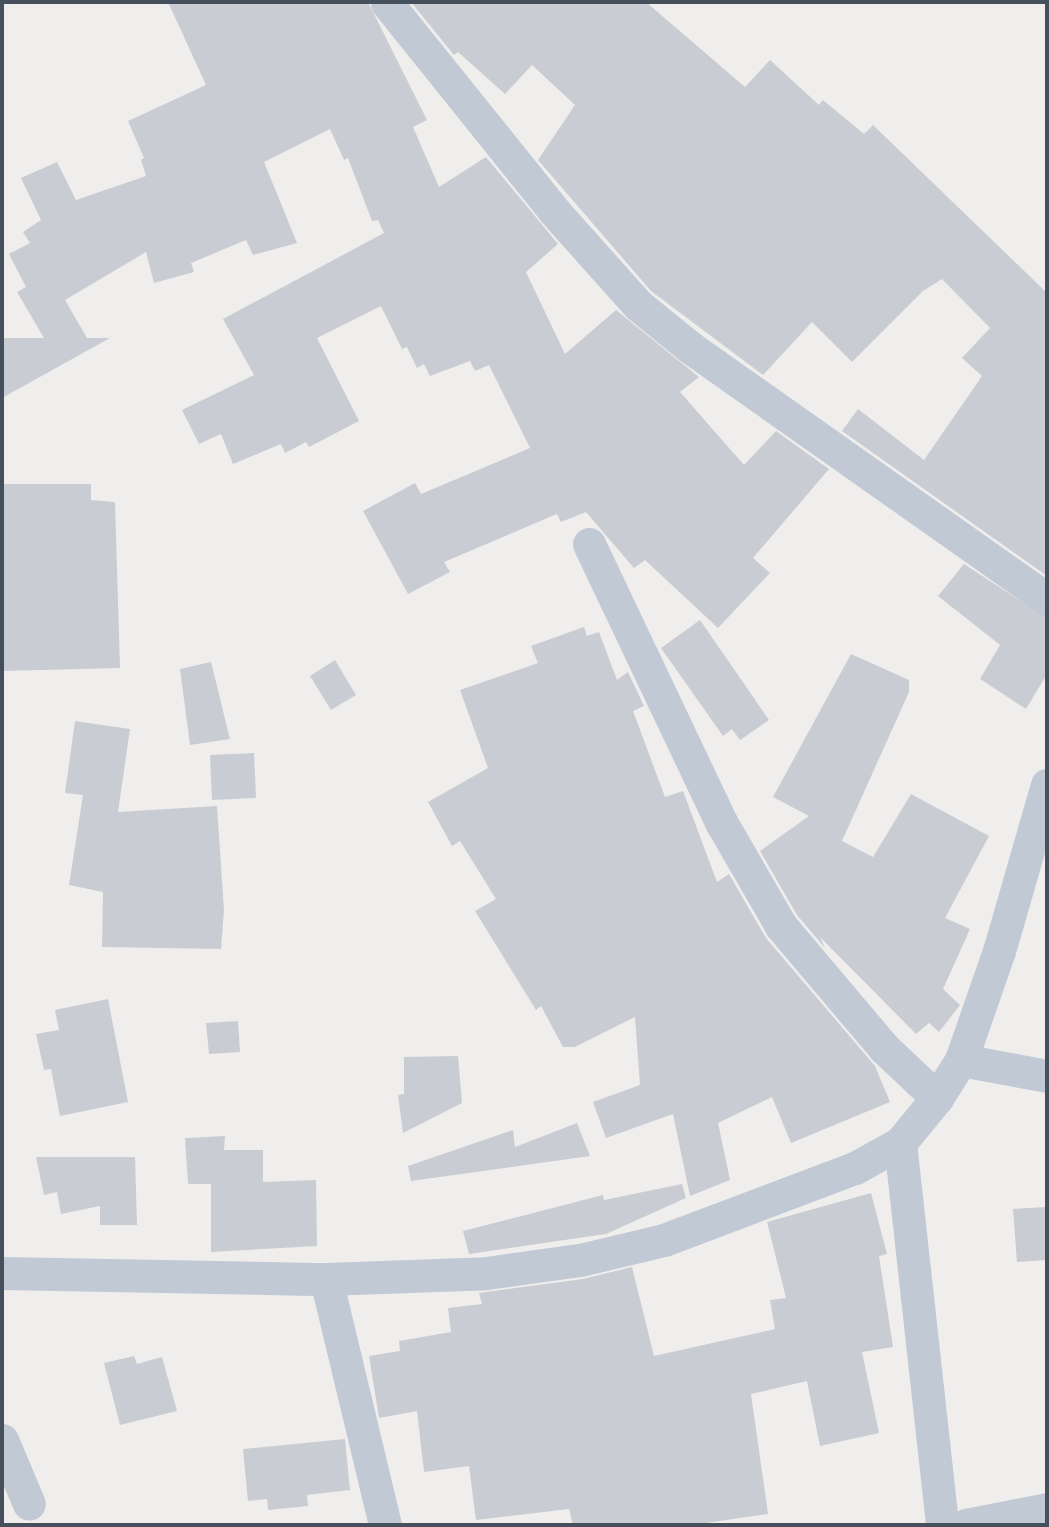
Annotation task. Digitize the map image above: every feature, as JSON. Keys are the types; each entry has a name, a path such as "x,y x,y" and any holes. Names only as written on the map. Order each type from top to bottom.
{"street":[{"path":"387,4 554,211 638,305 691,348 1047,599"},
{"path":"589,544 721,822 781,926 884,1048 937,1098"},
{"path":"2,1273 326,1279 486,1273 592,1257 730,1217 855,1168 900,1143 937,1098 961,1060 999,951 1047,785"},
{"path":"961,1060 1047,1076"},
{"path":"900,1143 942,1525"},
{"path":"326,1279 388,1523"},
{"path":"2,1440 29,1504"},
{"path":"966,1525 1047,1509"}],"building":[{"path":"168,2 368,2 427,120 413,127 439,187 486,157 558,244 526,272 565,354 616,310 699,377 680,392 744,465 776,431 829,469 753,558 770,573 718,628 645,560 634,568 586,512 561,522 557,514 444,562 450,572 408,594 363,511 415,483 421,494 530,448 489,365 475,371 470,361 430,376 424,364 417,368 407,347 402,349 381,306 317,338 359,421 309,447 306,442 285,453 281,444 233,464 221,434 199,444 182,410 254,375 223,319 384,233 378,220 372,221 348,158 344,160 330,129 264,162 297,243 253,255 246,240 191,263 194,272 154,283 146,252 65,300 87,338 110,338 2,398 2,338 44,338 17,292 26,287 9,254 30,243 23,232 41,220 21,178 57,162 76,200 146,176 141,160 144,158 128,121 206,85"},
{"path":"411,2 646,2 745,87 770,60 819,105 823,100 864,134 873,125 1047,293 1047,576 842,431 858,409 924,460 982,376 962,358 990,328 942,279 923,291 852,362 812,322 763,375 651,291 538,160 575,105 532,65 505,94 458,52 454,55"},
{"path":"2,484 91,484 91,500 115,502 120,668 2,671"},
{"path":"964,564 1047,618 1047,674 1026,709 980,679 1000,645 938,596"},
{"path":"700,620 769,720 740,740 732,729 723,736 661,648"},
{"path":"584,627 587,636 599,632 617,680 628,672 644,706 633,711 665,797 683,791 717,882 729,874 766,938 875,1066 890,1102 791,1143 772,1097 718,1123 730,1180 690,1196 673,1114 606,1138 593,1102 640,1085 635,1017 575,1047 563,1047 541,1006 536,1010 475,911 496,899 460,841 452,846 428,802 488,768 460,690 538,663 531,646"},
{"path":"851,654 909,680 909,692 842,841 873,857 911,794 989,836 945,918 970,929 943,989 960,1005 939,1032 929,1023 916,1034 820,937 825,948 797,915 760,851 809,816 773,797"},
{"path":"335,660 356,695 331,710 310,676"},
{"path":"211,662 230,739 190,745 180,669"},
{"path":"75,721 130,729 118,812 217,806 224,910 221,949 102,947 103,892 69,885 83,795 65,793"},
{"path":"254,753 256,798 212,800 210,755"},
{"path":"108,999 128,1102 60,1116 51,1069 44,1070 36,1034 59,1030 55,1010"},
{"path":"238,1021 240,1052 209,1054 206,1023"},
{"path":"458,1056 462,1103 403,1133 398,1095 404,1094 404,1057"},
{"path":"577,1123 590,1156 411,1181 408,1166 513,1130 515,1147"},
{"path":"225,1136 224,1150 263,1150 263,1182 316,1180 317,1246 211,1252 211,1184 188,1184 185,1138"},
{"path":"36,1157 135,1157 137,1225 100,1225 100,1206 61,1214 57,1192 44,1195"},
{"path":"682,1184 686,1198 606,1234 469,1254 463,1231 603,1195 604,1200"},
{"path":"871,1193 887,1254 879,1256 893,1347 862,1352 879,1433 820,1446 807,1381 751,1394 768,1514 692,1525 573,1525 569,1509 476,1520 469,1466 424,1472 417,1411 379,1418 369,1356 400,1351 399,1341 451,1332 448,1308 482,1304 479,1293 583,1279 632,1267 654,1356 775,1329 770,1300 786,1298 767,1222"},
{"path":"1047,1207 1047,1260 1017,1262 1013,1209"},
{"path":"134,1356 137,1364 162,1357 177,1411 120,1425 104,1363"},
{"path":"345,1439 350,1490 307,1495 308,1506 268,1510 267,1499 248,1501 243,1449"}]}
